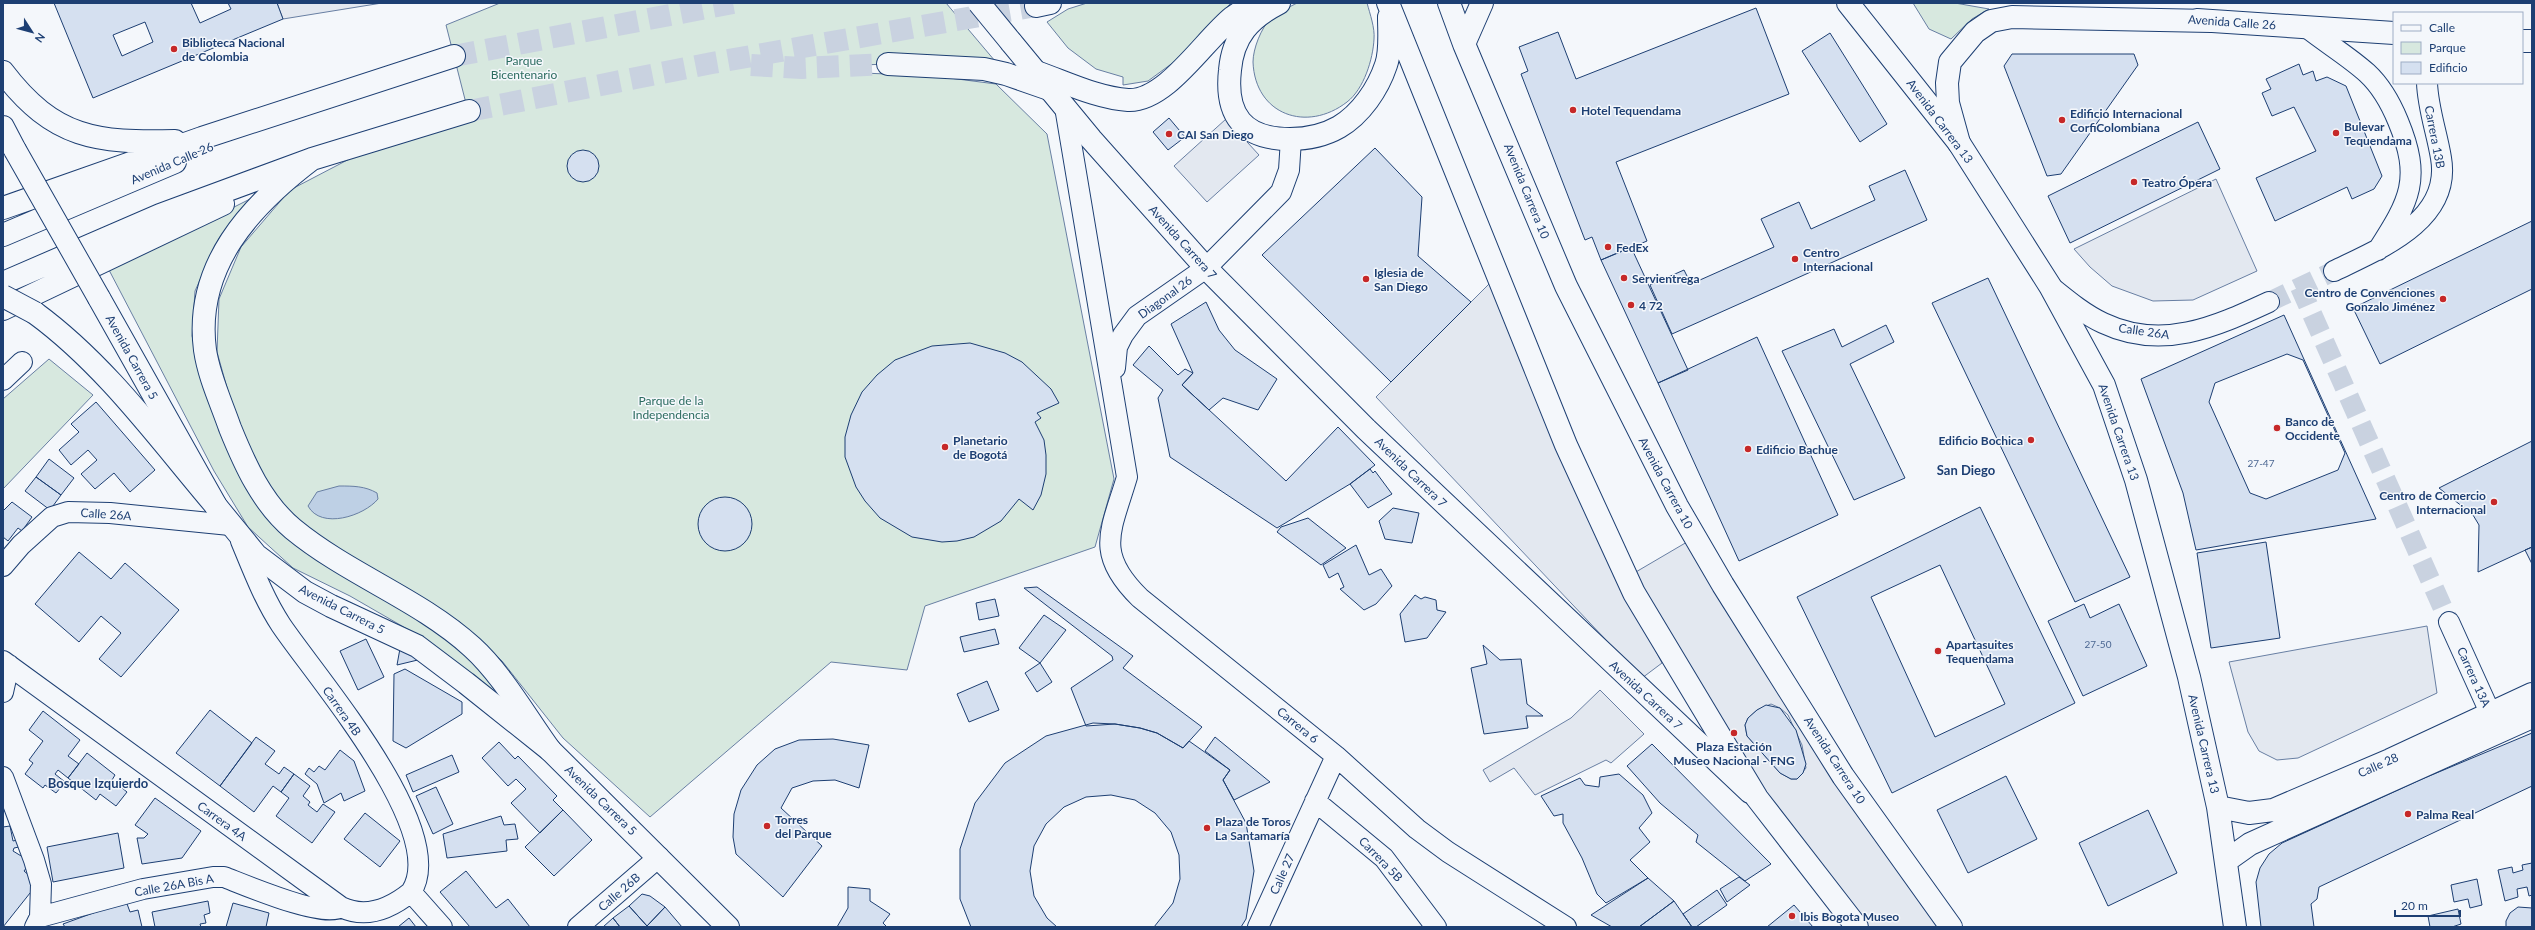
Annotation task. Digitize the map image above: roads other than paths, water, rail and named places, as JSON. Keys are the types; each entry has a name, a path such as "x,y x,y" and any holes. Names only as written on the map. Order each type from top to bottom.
{"main road":[{"name":"Avenida Carrera 7","path":"979,3 1050,90 1206,268 1366,429 1757,798 1856,927"},
{"path":"1036,72 1114,98 1130,100 1144,98 1157,92 1233,16 1260,3"},
{"path":"1278,3 1251,20 1237,39 1231,59 1229,82 1235,115 1243,125 1254,133 1266,138 1291,139 1331,131 1354,116 1366,102 1379,83 1386,65 1388,4"},
{"name":"Avenida Carrera 10","path":"1449,3 1464,44 1566,286 1677,506 1723,585 1843,776 1951,927"},
{"path":"1464,44 1482,3"},
{"name":"Avenida Carrera 13","path":"1848,3 1959,143 2050,286 2104,385 2121,431 2189,677 2218,807 2235,927"},
{"name":"Avenida Calle 26","path":"2071,3 2211,21 2393,33"},
{"path":"1388,4 1563,438 1602,528 1657,636 1757,798"},
{"path":"1959,143 1948,104 1947,83 1950,62 1975,32 1991,21 2012,17 2211,21"},
{"name":"Avenida Calle 26","path":"3,208 202,138 342,91 454,56"},
{"path":"888,64 984,69 1006,74 1050,90"},
{"path":"3,72 33,106 64,128 82,134 128,141 202,138"},
{"name":"Avenida Calle 26","path":"3,235 342,91"},
{"path":"3,283 160,215 312,159 468,111"},
{"name":"Avenida Carrera 5","path":"3,127 216,506 235,531 274,571 305,592 331,606 418,646 550,750 728,927"},
{"path":"3,309 167,233 312,159"},
{"path":"312,159 281,183 244,221 227,244 212,276 204,312 205,350 215,387 240,452 259,490 278,515 293,529 329,555 446,625 474,648 490,667 550,750"},
{"path":"3,296 35,313 71,342 102,373 216,506"},
{"name":"Calle 28","path":"2226,861 2250,844 2494,722 2532,694"},
{"name":"Calle 28","path":"2218,807 2249,813 2273,810 2390,760 2494,722 2532,717"}],"street":[{"path":"2306,27 2374,80 2394,110 2408,143 2412,171 2408,196 2399,216 2378,250 2334,271"},
{"name":"Carrera 13B","path":"2378,250 2418,223 2438,193 2442,174 2441,158 2427,84"},
{"name":"Diagonal 26","path":"1065,107 1114,392 1127,477"},
{"name":"Diagonal 26","path":"1114,392 1118,347 1129,326 1146,308 1206,268 1281,192 1289,170 1291,139"},
{"name":"Calle 26A","path":"2050,286 2103,323 2121,330 2173,336 2231,320 2269,302"},
{"path":"3,380 22,362"},
{"name":"Carrera 6","path":"1127,477 1114,519 1110,542 1111,558 1124,581 1140,598 1336,756 1417,829 1448,852 1566,927"},
{"name":"Calle 26A","path":"3,566 21,545 52,517 68,512 110,513 235,531"},
{"name":"Carrera 4B","path":"235,531 266,601 381,766 400,800 416,840 416,884 410,892"},
{"name":"Carrera 13A","path":"2450,622 2494,722"},
{"path":"3,692 6,663"},
{"name":"Carrera 4A","path":"6,663 341,907 354,913 365,914 383,909 400,901 410,892"},
{"name":"Calle 27","path":"1258,927 1336,756"},
{"path":"3,778 34,860 41,884 37,922"},
{"name":"Carrera 5B","path":"1315,801 1384,858 1436,927"},
{"name":"Calle 26B","path":"578,927 659,857"},
{"name":"Calle 26A Bis A","path":"37,922 143,889 213,877 224,877 318,909 336,911 341,907"},
{"path":"410,892 442,927"}],"water":[{"path":"339,486 354,486 368,489 377,493 378,499 363,511 343,518 332,519 322,517 314,513 308,506 317,492"}],"tunnel":[{"path":"454,56 733,3"},
{"path":"469,111 712,63 1036,6"},
{"path":"751,65 802,68 888,64"},
{"path":"2269,302 2334,271"},
{"path":"2300,287 2449,622"}],"place":[{"name":"Biblioteca Nacional de Colombia","path":"174,49"},
{"name":"Hotel Tequendama","path":"1573,110"},
{"name":"Edificio Internacional CorfiColombiana","path":"2062,120"},
{"name":"Bulevar Tequendama","path":"2336,133"},
{"name":"CAI San Diego","path":"1169,134"},
{"name":"Teatro Ópera","path":"2134,182"},
{"name":"FedEx","path":"1608,247"},
{"name":"Centro Internacional","path":"1795,259"},
{"name":"Servientrega","path":"1624,278"},
{"name":"Iglesia de San Diego","path":"1366,279"},
{"name":"Centro de Convenciones Gonzalo Jiménez","path":"2443,299"},
{"name":"4 72","path":"1631,305"},
{"name":"Banco de Occidente","path":"2277,428"},
{"name":"Edificio Bochica","path":"2031,440"},
{"name":"Planetario de Bogotá","path":"945,447"},
{"name":"Edificio Bachue","path":"1748,449"},
{"name":"Centro de Comercio Internacional","path":"2494,502"},
{"name":"Apartasuites Tequendama","path":"1938,651"},
{"name":"Plaza Estación Museo Nacional - FNG","path":"1734,733"},
{"name":"Palma Real","path":"2408,814"},
{"name":"Torres del Parque","path":"767,826"},
{"name":"Plaza de Toros La Santamaría","path":"1207,828"},
{"name":"Ibis Bogota Museo","path":"1792,916"}],"district":[{"name":"San Diego","path":"1966,470"},
{"name":"Bosque Izquierdo","path":"98,783"}],"park label":[{"name":"Parque Bicentenario","path":"524,67"},
{"name":"Parque de la Independencia","path":"671,407"}]}
